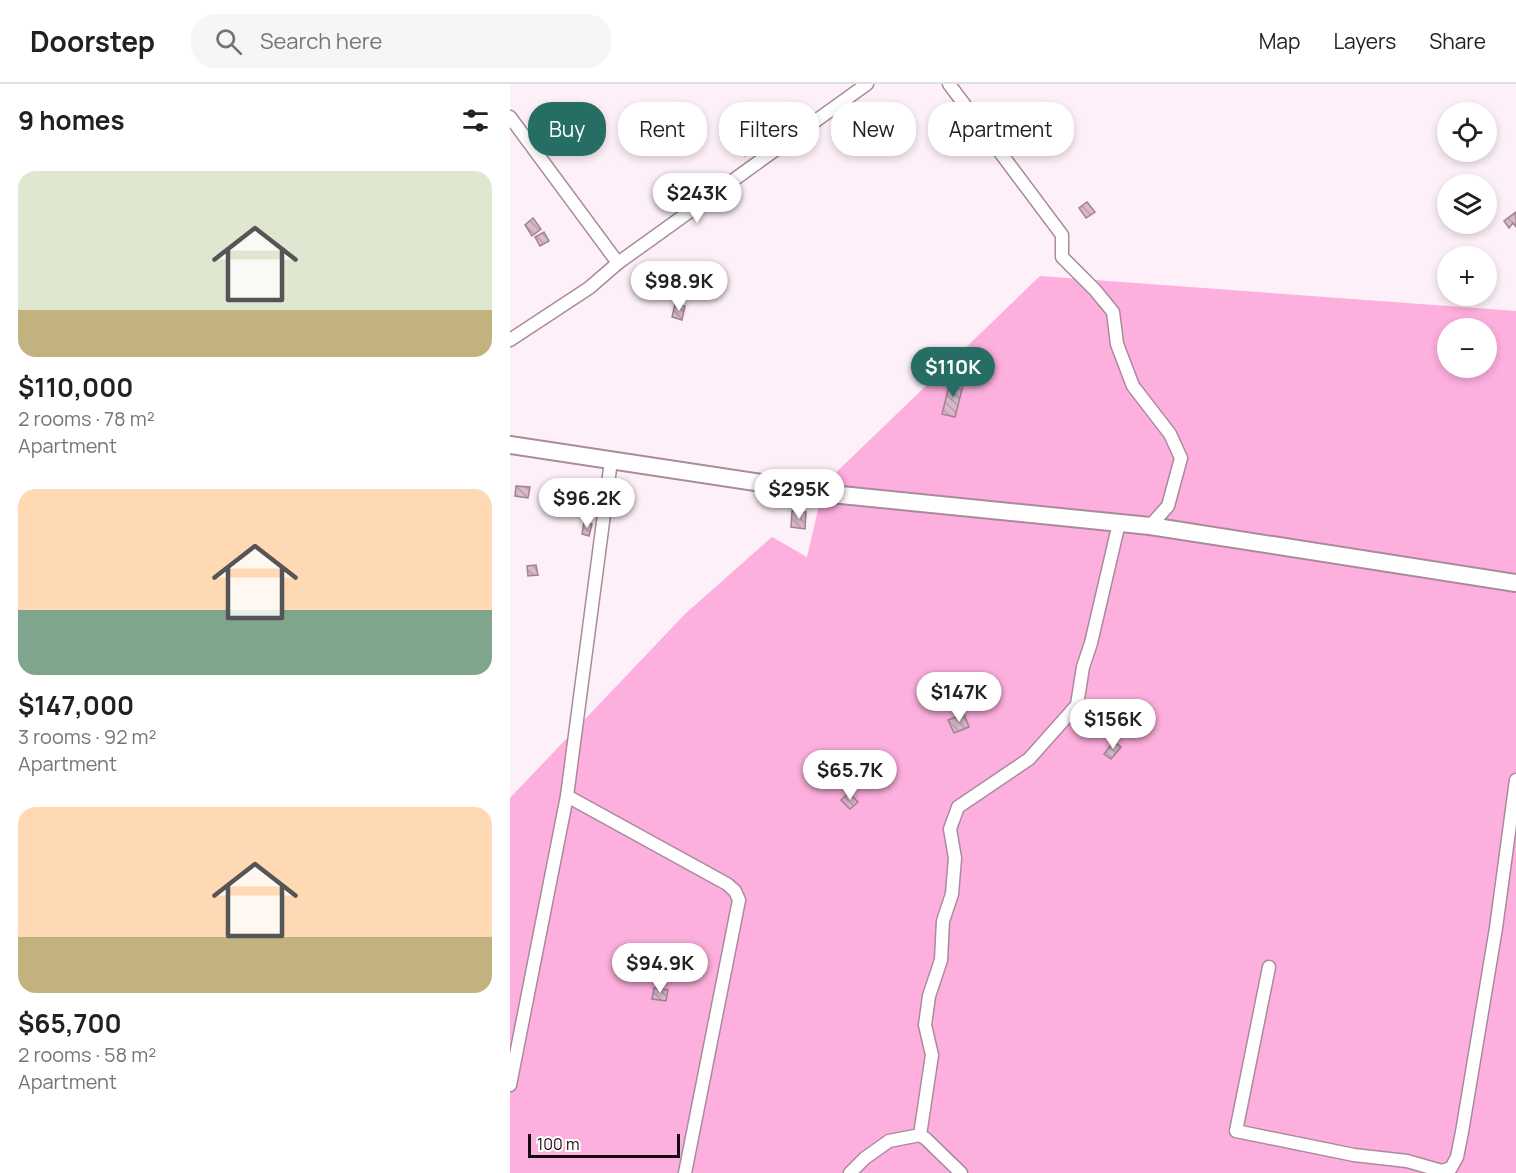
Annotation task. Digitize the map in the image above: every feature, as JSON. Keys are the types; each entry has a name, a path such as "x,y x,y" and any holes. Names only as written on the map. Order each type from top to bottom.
{"street":[{"path":"510,340 589,288 618,263 867,84"},
{"path":"950,84 1062,235 1062,257 1113,312 1117,344 1133,386 1170,434 1181,458 1168,506 1150,526"},
{"path":"510,117 618,263"},
{"path":"510,445 841,495 1150,526 1516,583"},
{"path":"510,1085 567,796 611,460"},
{"path":"920,1135 932,1055 925,1026 929,996 941,960 943,921 952,894 955,858 950,829 958,807 1029,759 1077,705 1083,667 1091,643 1119,523"},
{"path":"1269,967 1236,1131 1354,1155 1413,1162 1442,1171 1451,1168 1457,1157 1470,1086 1496,928 1516,780"},
{"path":"567,796 727,884 735,891 739,900 685,1173"},
{"path":"850,1173 864,1158 889,1141 920,1135 927,1138 961,1173"}],"shaded area":[{"path":"1040,276 1516,311 1516,1173 510,1173 510,798 685,614 772,537 807,557 824,484"}],"building":[{"path":"1087,202 1095,212 1086,218 1079,208"},
{"path":"1516,212 1516,227 1513,223 1509,228 1504,221"},
{"path":"533,218 541,229 532,236 525,225"},
{"path":"544,232 549,241 540,246 535,237"},
{"path":"675,304 685,306 682,320 672,317"},
{"path":"942,372 964,373 964,378 941,378"},
{"path":"951,378 964,381 955,417 942,414"},
{"path":"516,486 530,487 528,498 515,496"},
{"path":"792,511 806,512 805,529 791,527"},
{"path":"584,522 592,524 589,536 582,534"},
{"path":"536,565 538,575 528,576 527,566"},
{"path":"964,714 969,727 954,733 948,720"},
{"path":"1114,741 1121,747 1111,759 1104,754"},
{"path":"849,793 858,802 850,809 841,800"},
{"path":"654,988 668,990 666,1001 652,999"}]}
